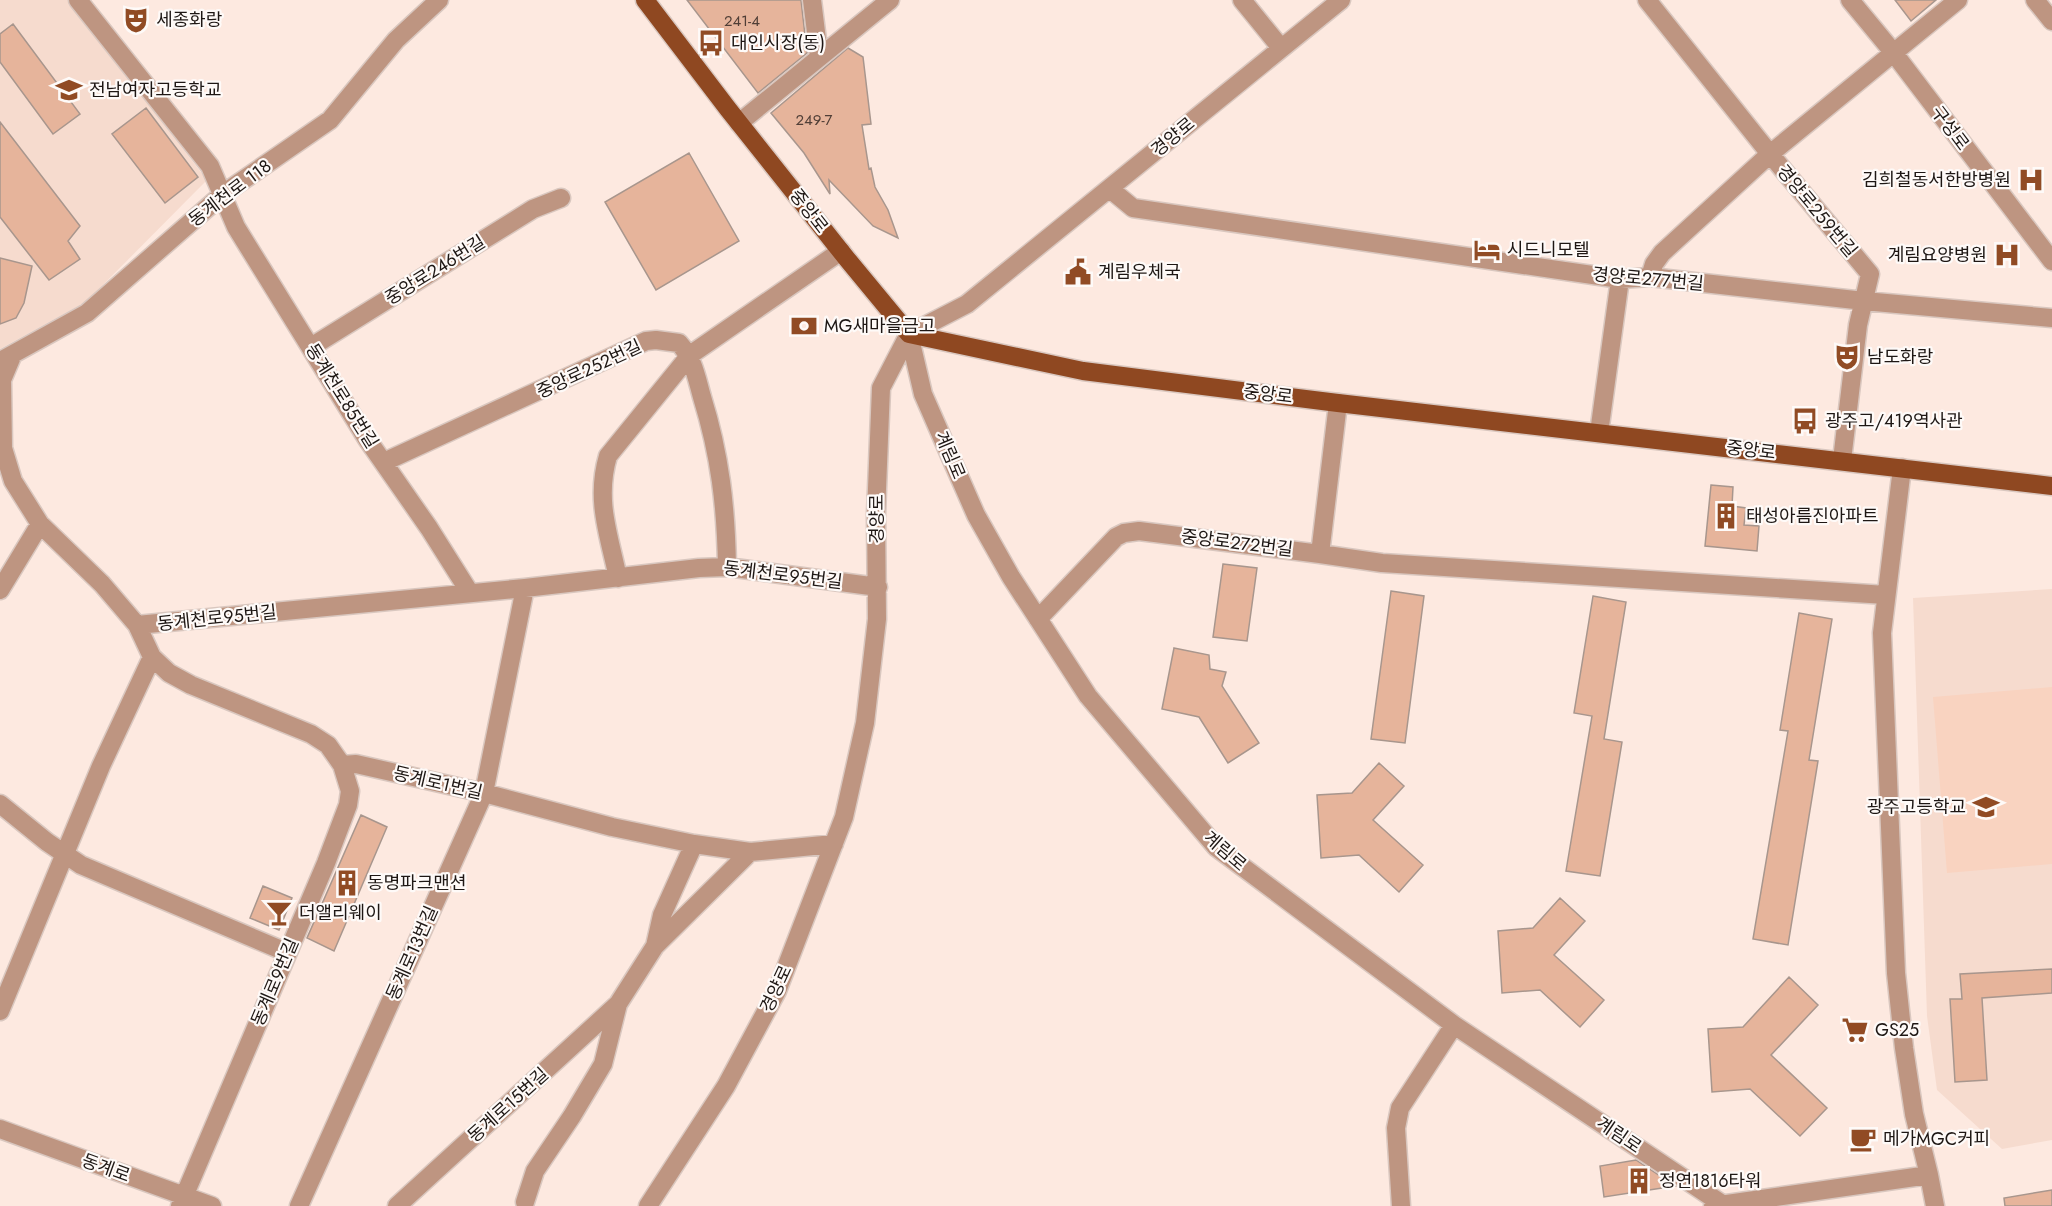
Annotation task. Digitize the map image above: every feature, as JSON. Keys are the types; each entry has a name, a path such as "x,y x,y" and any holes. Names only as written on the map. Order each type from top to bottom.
{"main road":[{"name":"중앙로","path":"645,0 739,123 909,334 1083,371 2052,486"}],"street":[{"name":"동계천로85번길","path":"78,0 210,166 236,227 367,439 429,528 470,593"},
{"name":"동계천로 118","path":"7,358 87,313 223,194 330,120 396,40 439,0"},
{"path":"812,0 819,56"},
{"path":"739,123 890,0"},
{"path":"1242,0 1281,48"},
{"name":"경양로","path":"648,1206 726,1086 777,991 844,817 865,723 873,663 878,587 876,514 881,388 909,334 967,304 1341,0"},
{"name":"경양로259번길","path":"1647,0 1770,154 1870,274 1858,325 1842,460"},
{"name":"구성로","path":"1850,0 1893,52 2052,261"},
{"path":"1650,277 1654,264 1662,253 1770,154 1958,0"},
{"path":"2035,0 2052,21"},
{"name":"경양로277번길","path":"1110,189 1133,208 1620,279 1650,277 1864,301 2052,318"},
{"name":"중앙로246번길","path":"311,347 533,209 561,198"},
{"path":"618,578 603,514 602,474 608,456 690,355 841,251"},
{"path":"1599,433 1620,279"},
{"name":"계림로","path":"909,334 924,394 954,467 982,525 1011,576 1088,696 1216,847 1454,1025 1720,1206"},
{"name":"중앙로252번길","path":"384,462 646,341 679,343 690,355"},
{"path":"690,355 714,434 726,519 727,567"},
{"name":"동계천로95번길","path":"7,358 2,380 3,448 14,481 40,524 102,584 137,626 525,588 699,568 727,567 878,587"},
{"path":"1338,403 1320,554 1394,564 1886,596"},
{"path":"1902,468 1882,633 1896,973 1914,1114 1935,1206"},
{"path":"0,590 40,524"},
{"name":"중앙로272번길","path":"1038,619 1116,537 1124,533 1139,531 1320,554"},
{"name":"동계로13번길","path":"299,1206 484,793 525,588"},
{"path":"137,626 152,657 169,673 191,685 311,734 328,746 342,765"},
{"path":"0,1011 101,766 152,657"},
{"name":"동계로1번길","path":"342,765 356,764 484,793 612,827 694,844 750,852 834,844"},
{"name":"동계로9번길","path":"181,1201 326,863 348,805 350,791 342,765"},
{"path":"0,804 81,866 286,952"},
{"name":"동계로15번길","path":"397,1206 618,1004 655,946 662,915 694,844"},
{"path":"655,946 750,852"},
{"name":"동계로15번길","path":"521,1205 535,1171 603,1064 618,1004"},
{"path":"1401,1206 1396,1128 1400,1108 1454,1025"},
{"name":"동계로","path":"0,1129 181,1201 212,1206"},
{"path":"1720,1206 1929,1175"}],"shaded area":[{"name":"전남여자고등학교","path":"0,0 68,0 207,180 87,301 0,349"},
{"name":"광주고등학교","path":"2052,589 2052,1140 2002,1149 1937,1090 1927,1016 1913,598"},
{"path":"2052,687 2052,864 1947,873 1933,697"}],"building":[{"path":"687,0 801,0 807,53 758,93"},
{"path":"1895,0 1936,0 1911,21"},
{"path":"13,24 80,114 53,134 0,62 0,34"},
{"path":"848,48 863,57 871,124 862,125 869,169 871,168 875,187 888,210 898,238 873,226 829,180 830,194 804,153 771,113"},
{"path":"146,108 198,177 165,203 112,134"},
{"path":"0,122 80,226 68,241 80,259 49,280 0,217"},
{"path":"689,153 739,241 656,290 605,202"},
{"path":"0,258 32,266 24,303 16,318 0,324"},
{"name":"태성아름진아파트","path":"1711,485 1733,487 1732,506 1746,508 1744,525 1759,526 1757,551 1705,546"},
{"path":"1223,564 1257,568 1247,641 1213,637"},
{"path":"1391,591 1424,596 1405,743 1371,739"},
{"path":"1593,596 1626,602 1604,739 1622,742 1600,876 1566,871 1592,716 1574,713"},
{"path":"1799,613 1832,619 1809,760 1818,761 1788,945 1753,939 1788,731 1780,730"},
{"path":"1174,648 1209,655 1210,669 1226,672 1222,686 1259,743 1228,763 1199,717 1162,709"},
{"path":"1379,763 1404,786 1373,820 1423,865 1399,892 1359,855 1321,858 1317,795 1352,793"},
{"name":"동명파크맨션","path":"361,815 387,827 334,951 307,938"},
{"path":"263,886 292,898 279,930 250,918"},
{"path":"1560,898 1585,921 1554,955 1604,1000 1580,1027 1540,990 1502,993 1498,931 1533,928"},
{"path":"2052,969 2052,993 1982,998 1987,1080 1955,1082 1950,999 1962,999 1960,974"},
{"path":"1789,977 1818,1005 1771,1055 1827,1108 1800,1136 1750,1089 1712,1092 1708,1029 1743,1027"},
{"name":"정연1816타워","path":"1636,1160 1675,1186 1604,1197 1600,1166"},
{"path":"2052,1190 2052,1206 2005,1206 2004,1198"}],"place":[{"name":"세종화랑","path":"136,20"},
{"name":"대인시장(동)","path":"711,43"},
{"name":"전남여자고등학교","path":"69,90"},
{"name":"김희철동서한방병원","path":"2031,180"},
{"name":"시드니모텔","path":"1487,250"},
{"name":"계림요양병원","path":"2007,255"},
{"name":"계림우체국","path":"1078,272"},
{"name":"MG새마을금고","path":"804,326"},
{"name":"남도화랑","path":"1847,357"},
{"name":"광주고/419역사관","path":"1805,421"},
{"name":"태성아름진아파트","path":"1726,516"},
{"name":"광주고등학교","path":"1986,807"},
{"name":"동명파크맨션","path":"347,883"},
{"name":"더앨리웨이","path":"279,913"},
{"name":"GS25","path":"1855,1030"},
{"name":"메가MGC커피","path":"1863,1139"},
{"name":"정연1816타워","path":"1639,1181"}]}
